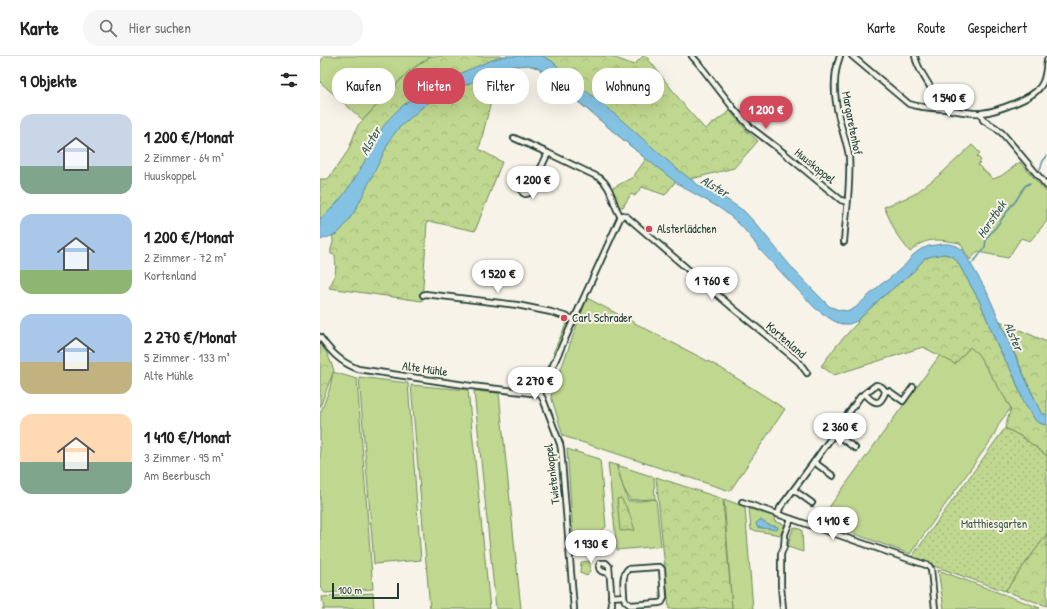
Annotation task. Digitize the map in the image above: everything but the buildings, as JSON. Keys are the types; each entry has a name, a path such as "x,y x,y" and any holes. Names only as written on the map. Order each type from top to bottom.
{"street":[{"name":"Huuskoppel","path":"692,56 751,128 841,200 847,202"},
{"name":"Margaretenhof","path":"840,56 835,75 834,96 849,153 850,178 844,242"},
{"path":"852,56 909,104 920,107 972,113 990,111 1012,104 1036,93 1043,83 1047,60"},
{"path":"915,56 918,67 936,98 936,108"},
{"path":"981,113 983,120 1003,134 1047,186"},
{"name":"Kortenland","path":"514,138 600,178 608,187 618,213 622,216 626,216 798,362 808,373"},
{"path":"534,183 548,153"},
{"path":"540,394 622,216"},
{"path":"423,295 425,294 517,305 551,312 574,319"},
{"name":"Alte Mühle","path":"320,337 330,352 344,363 358,369 470,386 540,394"},
{"path":"778,514 780,508 860,397 878,385 903,400 913,387"},
{"path":"864,394 877,403 880,402 886,391"},
{"name":"Twietenkoppel","path":"540,394 544,399 561,448 574,609"},
{"path":"834,433 855,448"},
{"path":"814,462 833,476"},
{"path":"794,490 812,503"},
{"path":"742,502 931,567 935,609"},
{"path":"784,609 781,554 785,534 792,519"},
{"path":"660,567 662,569 664,598 662,602 630,605 625,602 624,596 623,575 628,569 660,567"},
{"path":"609,573 612,604 611,609"},
{"path":"611,597 624,596"}],"green space":[{"path":"324,56 431,56 414,68 403,68 403,77 395,86 395,68 332,68 332,93 320,82 320,63"},
{"path":"431,56 610,56 634,65 643,56 646,56 655,68 592,68 592,104 664,104 664,79 705,129 730,111 746,130 758,141 734,168 675,182 665,195 642,187 635,196 631,194 623,207 619,207 611,189 633,177 646,159 581,104 584,104 584,68 538,68 528,65 506,68 473,68 473,104 490,104 479,149 502,162 475,231 427,222 422,301 329,288 333,279 336,265 335,255 331,254 333,239 331,232 323,218 320,219 320,179 328,179 348,151 358,125 378,104 395,104 395,86 403,77 403,104 465,104 465,68 414,68"},
{"path":"345,104 378,104 363,120"},
{"path":"972,145 980,153 977,156 981,160 978,165 993,179 1001,176 1020,162 1047,193 1047,221 1030,241 1021,238 1008,258 978,251 970,260 960,243 940,240 924,242 910,252 897,235 884,207 913,195 941,174"},
{"path":"944,254 952,256 957,261 980,302 998,347 1013,374 1024,403 1036,421 1047,425 1047,456 1022,437 1005,428 1011,408 978,354 970,347 955,364 923,347 834,375 821,366 837,345 858,322 857,321 881,298 914,271 925,258 933,255"},
{"path":"587,298 719,367 785,409 730,491 563,436 551,396"},
{"path":"568,320 569,326 556,354 553,353"},
{"path":"1000,321 1047,342 1047,415 1041,413"},
{"path":"320,343 327,353 334,370 320,407"},
{"path":"970,347 978,353 1011,408 1000,422 992,439 910,554 819,521 940,355 955,364"},
{"path":"333,372 357,379 373,589 325,593 320,587 320,414 330,388"},
{"path":"359,377 408,383 421,560 374,564"},
{"path":"411,385 468,390 490,609 430,609"},
{"path":"474,391 499,393 521,609 496,609"},
{"name":"Matthiesgarten","path":"1005,428 1022,437 1047,456 1047,534 1005,591 911,558"},
{"path":"567,449 600,459 606,527 600,534 588,536 583,533 576,536 573,534"},
{"path":"608,463 616,465 628,501 656,499 661,546 617,550"},
{"path":"617,465 654,477 655,499 630,500 623,487"},
{"path":"656,477 723,499 732,609 669,609"},
{"path":"621,498 628,510 635,530 620,531 617,499"},
{"path":"724,499 745,507 753,609 732,609"},
{"path":"749,508 776,515 774,521 786,525 781,535 751,530"},
{"path":"794,527 802,530 803,552 788,547"},
{"path":"1047,534 1047,606 1005,591"},
{"path":"589,561 590,569 587,576 580,573 581,562"},
{"path":"938,570 1040,608 944,609"},
{"path":"373,593 374,609 322,609 324,608 322,597"}],"water":[{"path":"507,56 542,56 552,61 560,68 538,68 528,65 506,68 474,68"},
{"path":"473,68 473,82 465,85 465,72"},
{"path":"584,89 592,96 592,104 602,104 677,169 701,187 720,195 744,211 793,269 829,306 839,310 849,311 855,308 921,249 929,246 950,244 963,250 986,290 1041,413 1047,415 1047,425 1036,421 1024,403 1013,374 998,347 980,302 957,261 952,256 944,254 925,258 914,271 881,298 857,321 849,324 841,324 815,308 759,249 744,229 732,217 677,183 581,104 584,104"},
{"path":"405,104 427,104 399,128 391,138 353,214 342,229 337,234 320,240 320,219 342,197 360,170 381,130"},
{"path":"760,520 769,525 778,527 778,529 757,527 756,523"}],"waterway":[{"name":"Horstbek","path":"1039,172 1043,161 1047,156"},
{"name":"Horstbek","path":"971,264 985,247 988,236 1015,202 1025,186 1030,183"},
{"path":"615,235 621,222"},
{"path":"607,254 613,241"}],"place":[{"name":"Alsterlädchen","path":"649,229"},
{"name":"Carl Schrader","path":"564,318"}],"water label":[{"name":"Alster","path":"370,141"},
{"name":"Alster","path":"715,186"},
{"name":"Alster","path":"1014,336"}]}
